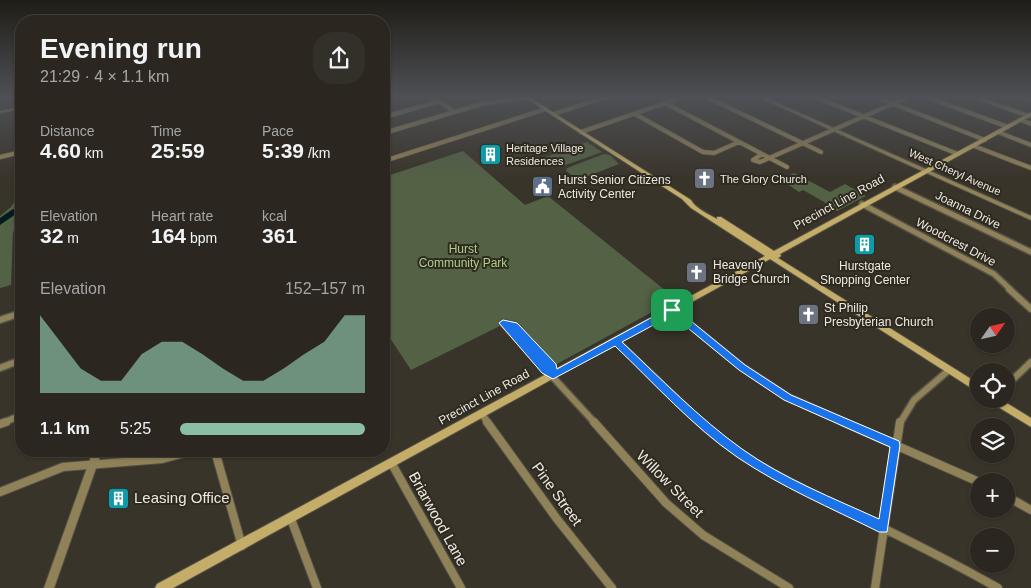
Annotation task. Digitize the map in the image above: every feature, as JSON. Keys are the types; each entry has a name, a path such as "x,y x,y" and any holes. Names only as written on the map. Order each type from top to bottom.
{"main road":[{"path":"569,124 685,200 699,205 791,268 970,383"},
{"name":"Precinct Line Road","path":"161,588 173,585 862,204 928,171 1012,124"},
{"path":"1007,408 1031,423"}],"street":[{"path":"390,131 413,124"},
{"path":"390,159 498,124"},
{"path":"581,132 603,124"},
{"path":"653,124 703,152 711,153 739,142"},
{"path":"706,124 787,167"},
{"path":"764,124 821,152"},
{"name":"West Cheryl Avenue","path":"825,124 1031,218"},
{"path":"762,154 753,160 760,162 846,124"},
{"path":"886,124 958,154"},
{"path":"945,124 985,140"},
{"path":"1001,124 1008,127"},
{"path":"998,132 1031,145"},
{"path":"974,146 1031,168"},
{"path":"0,157 15,153"},
{"name":"Joanna Drive","path":"896,187 1031,252"},
{"name":"Woodcrest Drive","path":"862,204 994,274 1031,309"},
{"path":"672,310 738,364 803,406 970,478"},
{"path":"0,320 15,315"},
{"name":"Willow Street","path":"553,375 552,367 514,325 503,323 545,371 553,375 672,509 703,535 788,588"},
{"path":"616,341 702,423 739,453 784,480 947,559 998,588"},
{"path":"0,368 15,362"},
{"path":"1015,377 1031,362"},
{"path":"875,588 897,428 904,411 949,370"},
{"name":"Pine Street","path":"482,414 557,519 612,588"},
{"path":"0,424 15,418"},
{"path":"49,588 96,457"},
{"path":"0,492 48,471 94,463 176,457"},
{"path":"216,457 242,546"},
{"name":"Briarwood Lane","path":"392,464 461,588"},
{"path":"1015,501 1031,510"},
{"path":"291,519 317,588"}],"green space":[{"path":"587,142 602,152 560,167 546,157"},
{"name":"Hurst Community Park","path":"463,151 525,205 548,196 676,299 555,365 512,320 411,370 390,338 390,175"},
{"path":"604,154 610,155 619,164 581,179 566,171 567,168"},
{"path":"794,173 830,192 845,184 866,196 837,211 803,190 799,192 780,179"},
{"path":"15,201 11,285 0,288 0,216 11,207"}],"waterway":[{"path":"0,222 13,212"}],"place":[{"name":"Heritage Village Residences","path":"490,154"},
{"name":"The Glory Church","path":"704,179"},
{"name":"Hurst Senior Citizens Activity Center","path":"542,187"},
{"name":"Hurstgate Shopping Center","path":"865,245"},
{"name":"Heavenly Bridge Church","path":"697,272"},
{"name":"St Philip Presbyterian Church","path":"808,315"},
{"name":"Leasing Office","path":"118,498"}],"route":[{"path":"672,310 553,375 552,367 514,325 503,323 545,371 553,375 616,341 707,428 739,453 784,480 883,528 895,445 803,406 765,384 742,368 672,310"}]}
